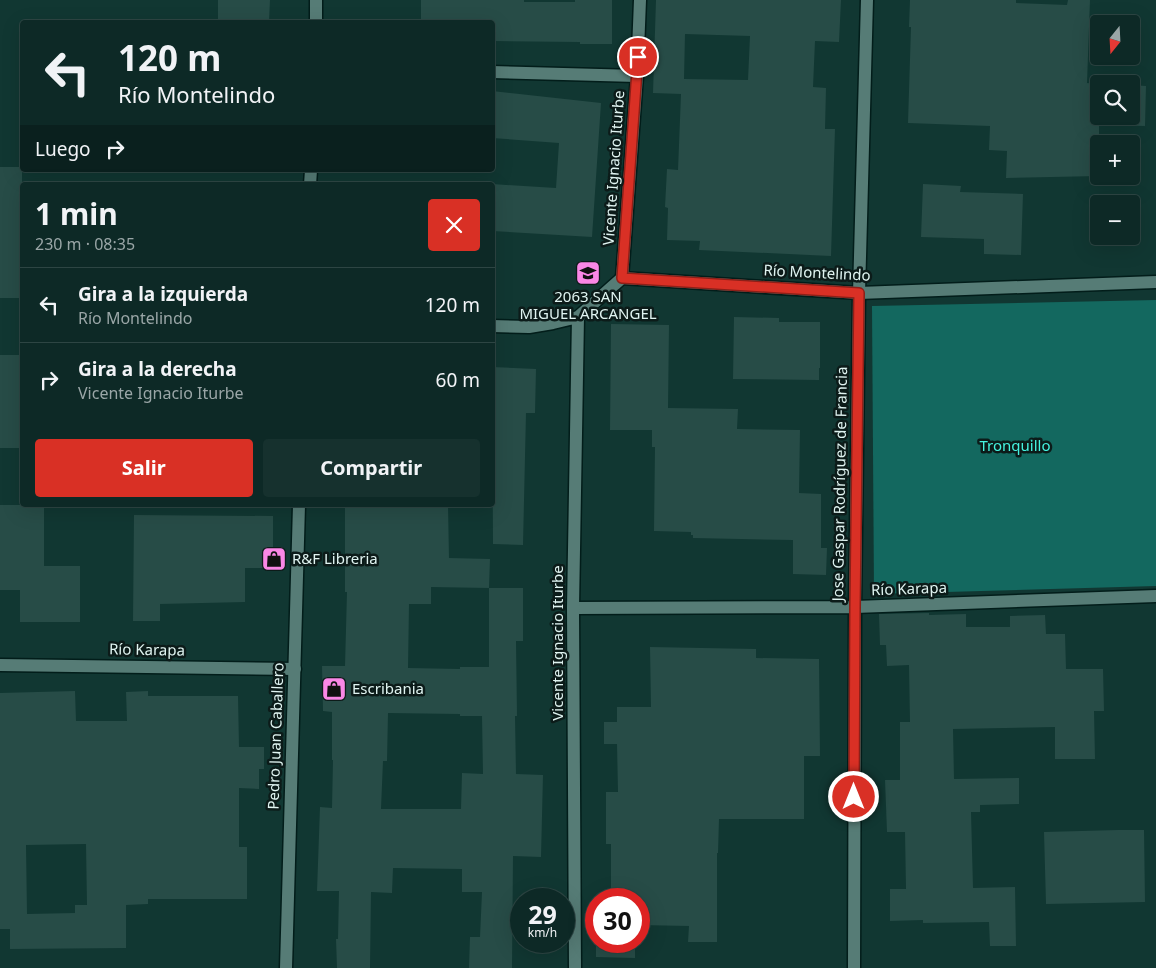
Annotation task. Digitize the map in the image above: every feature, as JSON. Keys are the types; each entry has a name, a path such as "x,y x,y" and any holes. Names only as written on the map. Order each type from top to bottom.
{"street":[{"path":"316,0 316,20"},
{"name":"Vicente Ignacio Iturbe","path":"622,278 637,76 640,0"},
{"name":"Jose Gaspar Rodríguez de Francia","path":"854,968 855,607 859,293 867,0"},
{"path":"495,72 637,76"},
{"path":"495,326 529,327 578,317 622,278"},
{"name":"Río Montelindo","path":"622,278 859,293 1156,282"},
{"name":"Vicente Ignacio Iturbe","path":"575,968 573,608 578,317"},
{"name":"Pedro Juan Caballero","path":"286,968 299,507"},
{"name":"Río Karapa","path":"573,608 855,607 1156,596"},
{"name":"Río Karapa","path":"0,665 294,668"}],"green space":[{"name":"Tronquillo","path":"1156,300 1156,586 874,594 872,306"}],"building":[{"path":"218,0 270,0 269,20 218,20"},
{"path":"421,0 575,2 575,0 612,0 612,44 495,41 495,20 421,20"},
{"path":"656,0 841,0 839,42 815,41 813,87 826,88 825,129 835,129 831,256 699,250 700,241 667,240 668,208 665,207 667,169 678,170 681,94 653,93","holes":["685,34 750,36 748,80 684,79"]},
{"path":"910,0 1016,0 1016,3 1067,5 1068,0 1090,0 1087,83 1090,83 1090,125 1099,125 1099,135 1090,135 1090,176 1006,178 1007,151 989,150 990,126 908,123 911,27 909,27"},
{"path":"1140,86 1146,86 1145,126 1099,125 1140,125"},
{"path":"495,91 601,103 592,237 495,231 495,184 556,188 559,143 495,138"},
{"path":"0,167 20,167 22,182 20,182 20,298 0,298"},
{"path":"923,184 961,186 960,192 1023,194 1021,255 984,254 984,239 921,237"},
{"path":"734,317 779,318 779,322 820,322 819,380 733,379"},
{"path":"611,324 669,325 668,408 738,409 737,429 800,430 799,493 821,494 821,548 827,548 826,575 793,574 793,540 693,538 691,532 654,531 655,447 652,447 652,430 610,430"},
{"path":"0,355 20,355 20,448 0,448"},
{"path":"495,367 536,369 535,413 526,413 523,545 493,544 493,507 495,507"},
{"path":"0,505 44,507 44,566 80,566 80,622 20,622 20,590 0,590"},
{"path":"345,507 448,507 449,558 490,559 489,588 523,588 523,641 516,641 516,774 543,775 541,857 513,856 513,888 510,888 510,953 512,953 512,968 469,968 470,937 480,937 482,892 462,892 462,869 393,868 392,893 371,892 370,968 337,968 336,939 338,939 339,891 317,891 320,807 332,808 332,712 323,711 322,666 345,666 347,592 345,592","holes":["431,587 489,588 489,667 460,667 460,669 408,668 409,604 431,604","388,713 460,714 460,716 482,716 483,774 462,773 461,809 381,809 383,761 387,761"]},
{"path":"134,515 273,516 273,568 245,568 245,602 160,604 160,621 133,621"},
{"path":"929,613 929,615 966,614 966,627 1010,627 1010,616 1045,615 1046,634 1065,634 1066,669 1103,669 1104,711 1094,711 1095,759 1055,759 1055,727 953,729 954,779 1019,778 1019,804 980,805 980,812 971,812 973,888 1015,887 1016,946 990,946 989,922 923,923 923,920 890,921 890,889 906,889 905,832 887,832 885,780 900,780 900,722 910,722 909,665 887,666 886,645 880,645 879,614"},
{"path":"650,647 756,649 756,658 819,659 820,756 804,756 804,819 719,819 717,942 688,942 689,926 650,925 650,888 611,888 611,844 606,844 606,792 618,792 617,744 604,744 604,722 617,722 617,707 651,707"},
{"path":"75,691 76,721 127,721 126,692 148,691 148,696 238,696 239,747 264,747 264,769 259,769 259,789 239,788 239,847 247,847 247,899 148,899 148,904 126,905 126,948 10,949 10,929 0,929 0,693","holes":["86,844 87,905 75,905 75,913 27,914 26,845"]},
{"path":"1144,830 1145,902 1046,904 1044,832"},
{"path":"596,953 635,953 635,958 596,957"}],"place":[{"name":"2063 SAN MIGUEL ARCANGEL","path":"588,273"},
{"name":"R&F Libreria","path":"274,559"},
{"name":"Escribania","path":"334,689"}],"route":[{"path":"638,57 622,278 859,293 854,797"}]}
